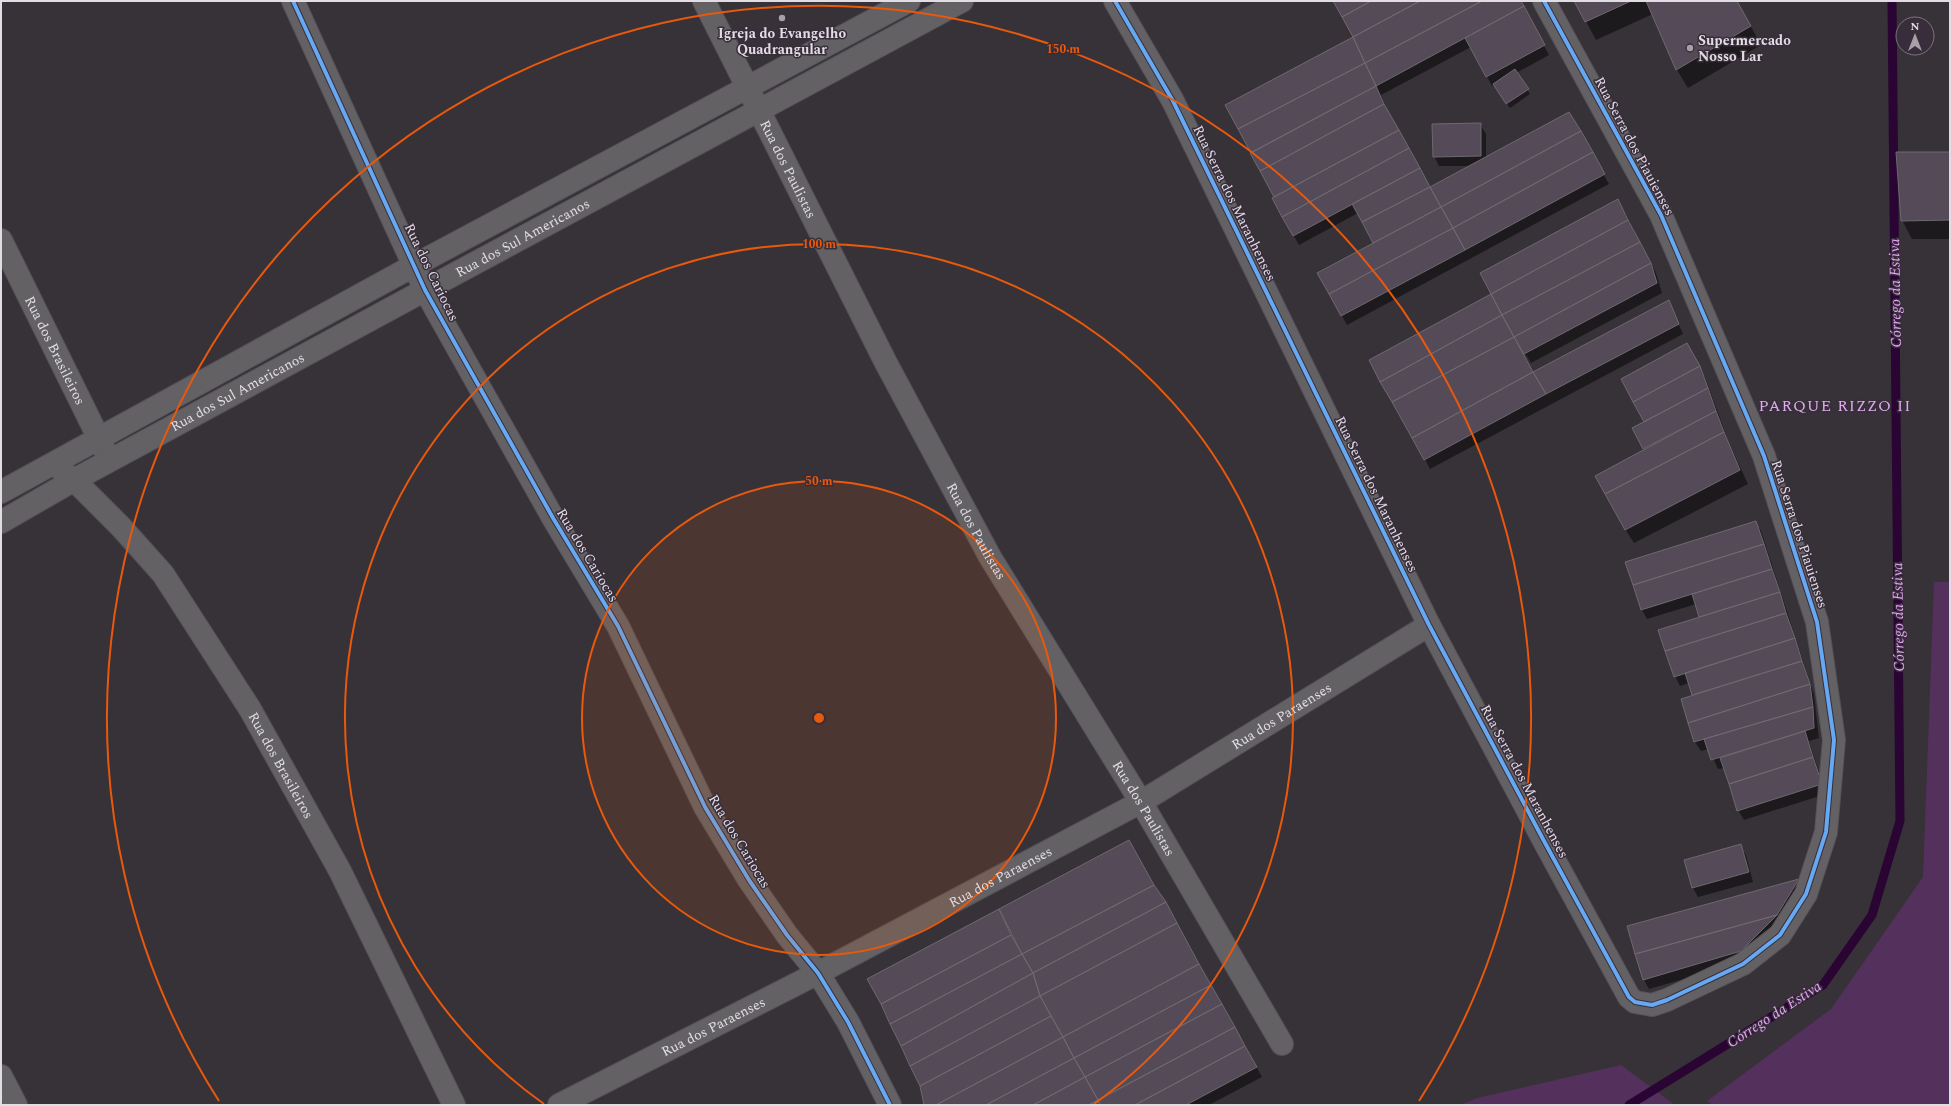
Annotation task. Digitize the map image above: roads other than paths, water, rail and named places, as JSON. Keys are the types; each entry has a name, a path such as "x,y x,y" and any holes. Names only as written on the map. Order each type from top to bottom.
{"street":[{"name":"Rua dos Cariocas","path":"293,1 415,265 425,290 553,518 618,626 705,807 749,880 787,935 818,973 848,1022 890,1105"},
{"name":"Rua dos Paulistas","path":"704,1 886,363 990,557 1141,802 1282,1044"},
{"name":"Rua dos Sul Americanos","path":"1,492 415,265 910,1"},
{"name":"Rua dos Sul Americanos","path":"1,522 74,480 962,1"},
{"name":"Rua Serra dos Maranhenses","path":"1115,1 1173,101 1429,625 1626,992"},
{"name":"Rua Serra dos Piauienses","path":"1544,1 1661,216 1764,456 1817,622 1834,740 1826,832 1806,894 1780,935 1743,964 1667,1000 1652,1005 1644,1004 1635,1002 1626,992"},
{"name":"Rua dos Brasileiros","path":"1,240 110,461"},
{"name":"Rua dos Brasileiros","path":"53,464 74,480 121,527 163,574 250,709 340,871 454,1105"},
{"name":"Rua dos Paraenses","path":"559,1105 818,973 1141,802 1429,625"},
{"path":"1,1076 16,1105"}],"waterway":[{"name":"Córrego da Estiva","path":"1629,1105 1823,985 1872,915 1900,821 1892,1"}],"place":[{"name":"Igreja do Evangelho Quadrangular","path":"782,18"},
{"name":"Supermercado Nosso Lar","path":"1690,48"}],"district":[{"name":"PARQUE RIZZO II","path":"1835,405"}]}
